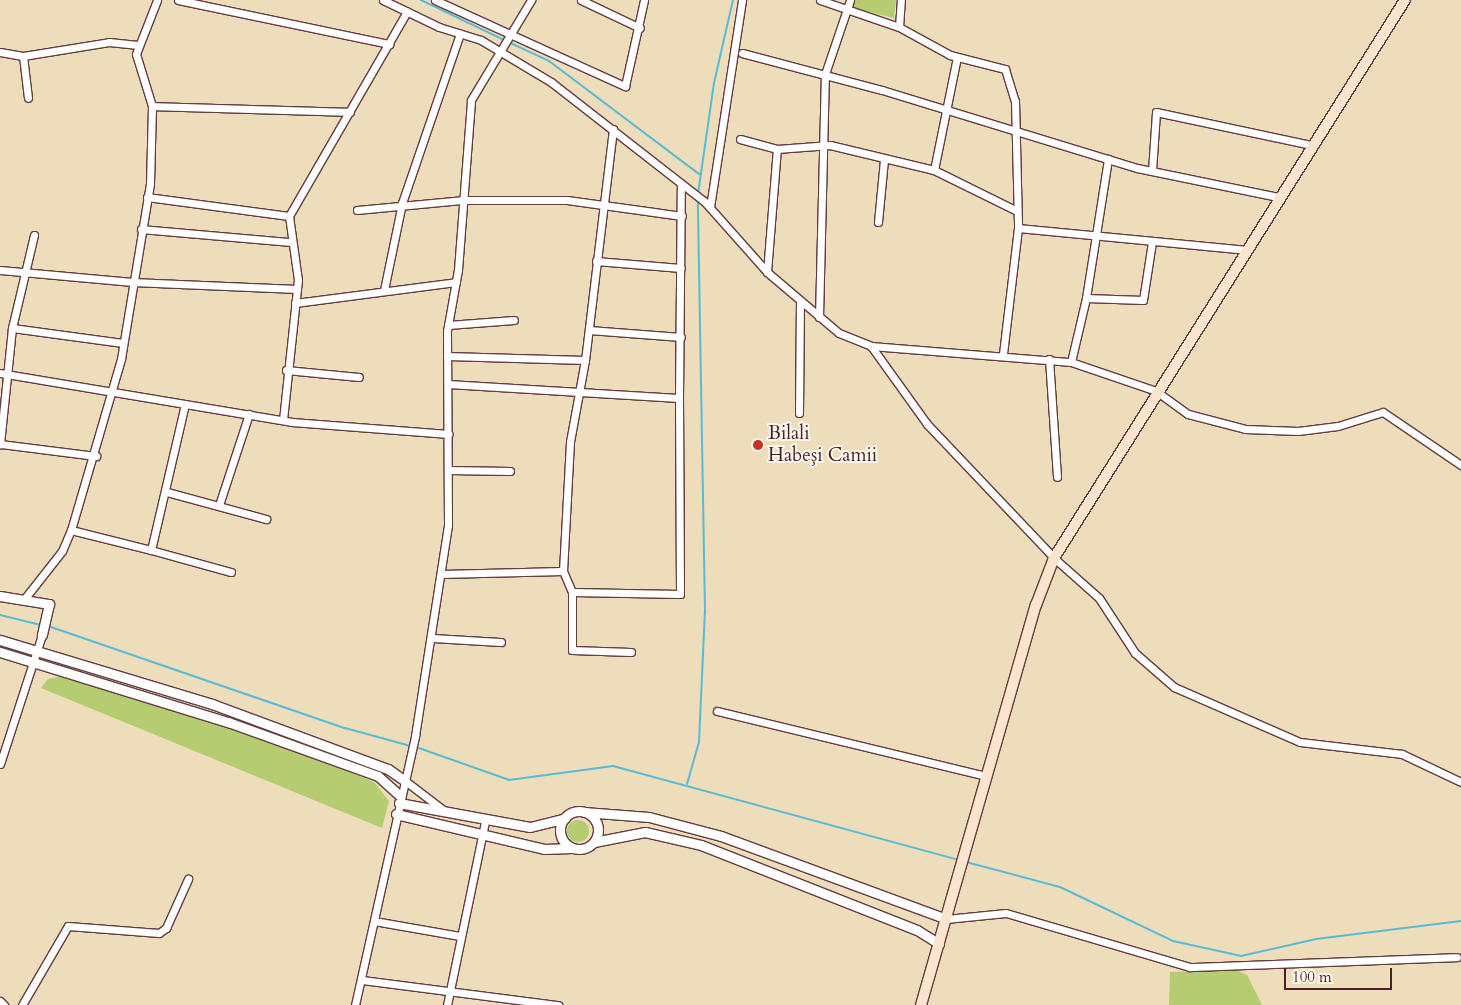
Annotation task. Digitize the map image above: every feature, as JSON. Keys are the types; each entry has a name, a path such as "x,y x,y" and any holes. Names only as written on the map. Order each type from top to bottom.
{"main road":[{"path":"921,1005 972,823 1054,558 1156,391 1405,0"}],"street":[{"path":"25,598 62,551 93,456 109,388 123,343 147,198 152,106 138,71 138,46 157,0"},
{"path":"178,0 389,44"},
{"path":"384,0 407,12 499,49 613,129 690,193 704,201 767,272 800,302 839,332 871,346 1004,354 1071,362 1156,391 1188,414 1275,432 1338,426 1383,412 1461,465"},
{"path":"355,1005 362,980 407,758 415,736 441,574 448,470 448,325 456,282 470,100 499,49 531,0"},
{"path":"581,0 640,28"},
{"path":"438,1 507,37 625,86 640,28 644,0"},
{"path":"710,207 742,0"},
{"path":"820,0 899,27 957,57 1005,68 1016,101 1018,228 1004,354"},
{"path":"818,317 825,74 850,0"},
{"path":"899,27 901,0"},
{"path":"283,420 286,370 297,289 290,242 290,216 407,12"},
{"path":"384,290 402,203 460,34"},
{"path":"0,52 24,56 109,42 138,46"},
{"path":"742,53 825,74 1152,171 1278,198"},
{"path":"24,56 28,98"},
{"path":"934,170 949,111 957,57"},
{"path":"152,106 350,112"},
{"path":"1152,171 1156,112 1312,145"},
{"path":"613,129 601,203 581,392 570,442 563,571 572,592 572,650 632,652"},
{"path":"740,139 777,149 824,144 884,160 934,170 1017,211"},
{"path":"767,272 777,149"},
{"path":"1071,362 1086,298 1108,159"},
{"path":"878,222 884,160"},
{"path":"572,592 680,594 681,184"},
{"path":"147,198 290,216"},
{"path":"356,210 402,203 462,200 601,203 682,216"},
{"path":"1018,228 1094,239 1245,250"},
{"path":"141,229 290,242"},
{"path":"34,235 24,272 4,374 0,444 93,456"},
{"path":"1086,298 1143,300 1152,242"},
{"path":"596,261 681,268"},
{"path":"0,270 132,282 297,289"},
{"path":"295,303 456,282"},
{"path":"799,413 800,302"},
{"path":"448,325 514,320"},
{"path":"12,328 123,343"},
{"path":"588,330 681,337"},
{"path":"871,346 928,424 1054,558 1099,598 1135,653 1174,687 1300,742 1402,754 1461,782"},
{"path":"447,356 585,360"},
{"path":"1049,359 1057,477"},
{"path":"286,370 358,376"},
{"path":"4,374 109,388 185,404 283,420 449,434"},
{"path":"448,384 679,398"},
{"path":"151,550 185,404"},
{"path":"219,505 249,414"},
{"path":"448,470 510,471"},
{"path":"166,492 266,519"},
{"path":"70,530 231,572"},
{"path":"441,574 563,571"},
{"path":"0,596 25,598 49,604 42,635 0,764"},
{"path":"432,638 501,642"},
{"path":"0,640 38,648 212,704 388,768 451,814"},
{"path":"0,652 34,661 378,776 400,799 451,814 485,822 530,828 584,812 649,817 721,836 946,919 1006,913 1190,967 1457,957"},
{"path":"717,712 986,776"},
{"path":"584,812 596,823 594,842"},
{"path":"396,814 482,836 544,848 582,849 594,842 645,832 701,845 916,930 939,944"},
{"path":"565,818 560,832 572,848"},
{"path":"447,1005 485,822"},
{"path":"22,1005 68,926 159,933 166,928 188,879"},
{"path":"374,921 460,936"},
{"path":"362,980 558,1005"},
{"path":"0,1001 4,1005"}],"green space":[{"path":"854,0 896,0 894,18 852,8"},
{"path":"62,676 289,747 374,782 389,801 382,828 41,688 48,679"},
{"path":"578,820 586,823 589,831 586,839 578,842 570,839 567,831 570,823"},
{"path":"1236,970 1247,975 1262,1005 1169,1005 1170,972"}],"waterway":[{"path":"421,0 504,40"},
{"path":"698,194 714,83 733,0"},
{"path":"508,42 549,61 699,174"},
{"path":"687,784 699,742 705,612 698,199"},
{"path":"0,615 41,625"},
{"path":"48,626 345,728 411,746"},
{"path":"416,747 509,780 613,766 959,860"},
{"path":"966,862 1060,887 1173,941 1241,956 1316,939 1461,921"}],"place":[{"name":"Bilali Habeşi Camii","path":"758,445"}]}
